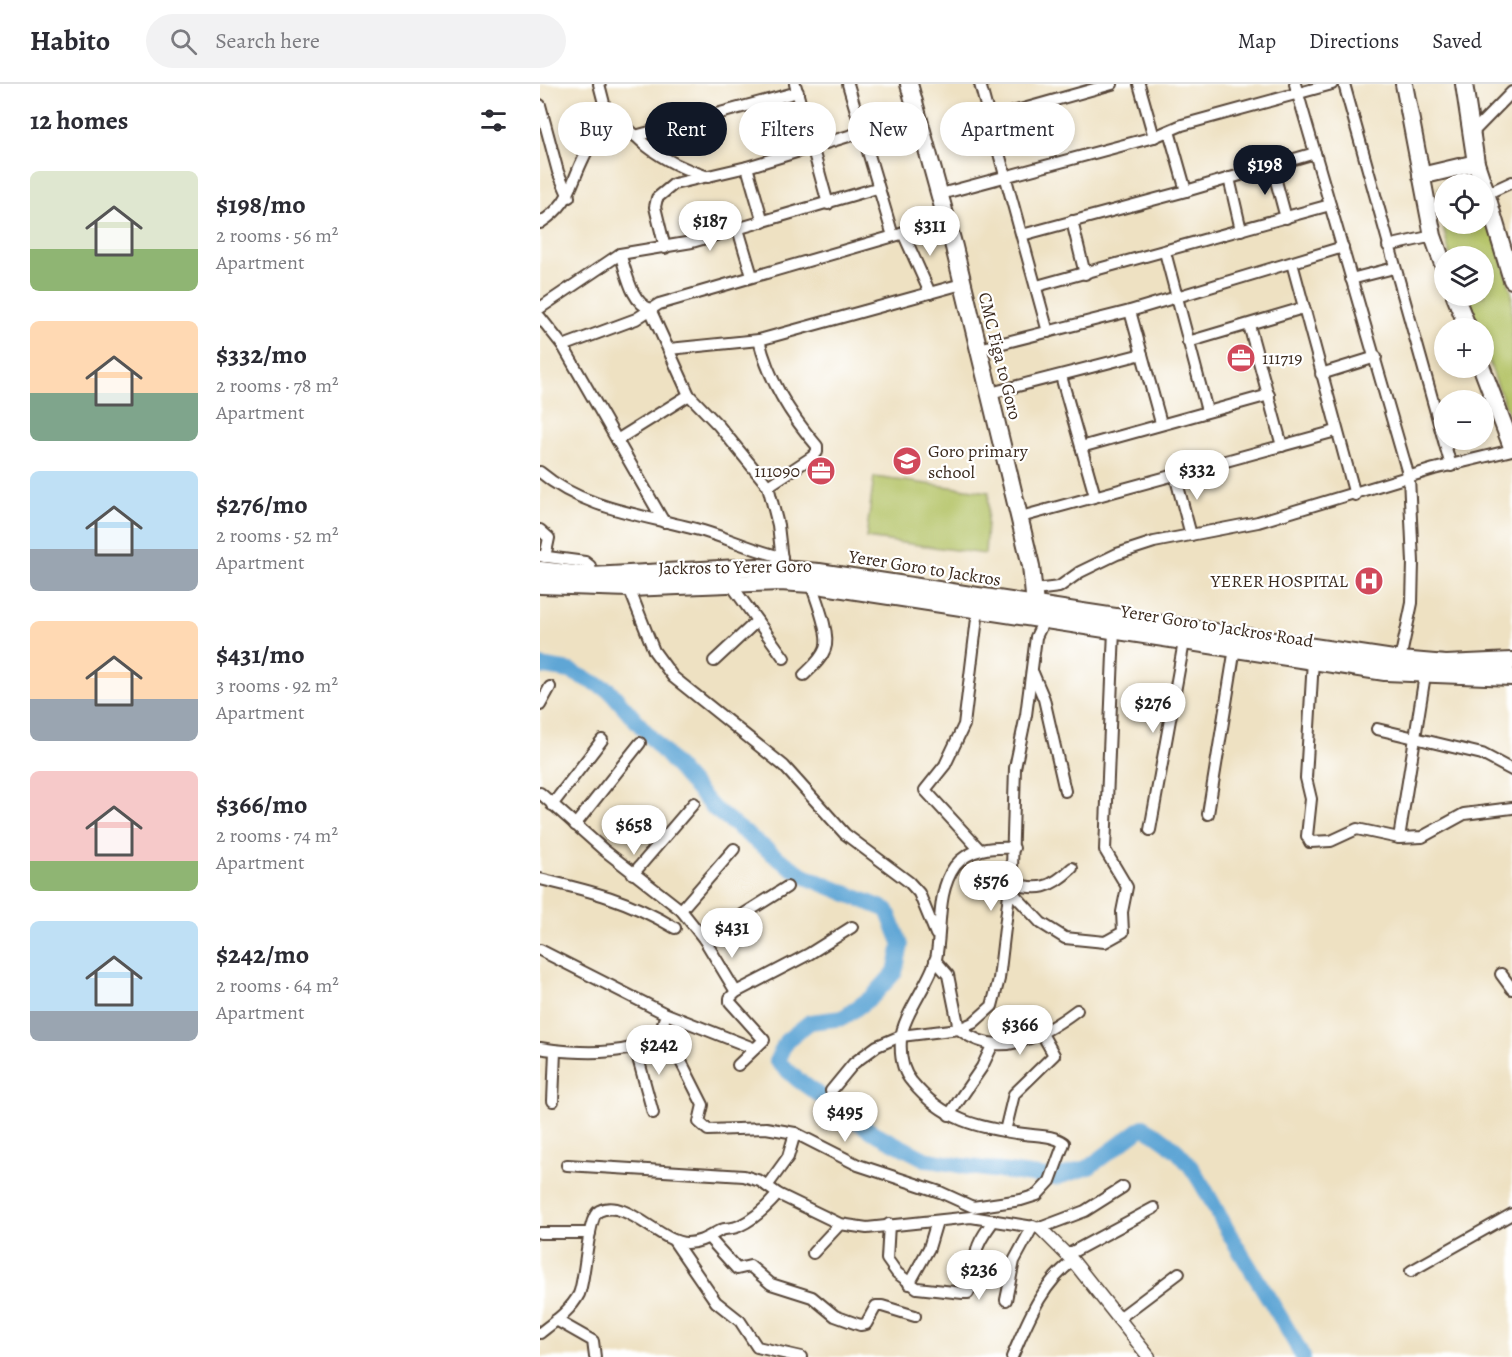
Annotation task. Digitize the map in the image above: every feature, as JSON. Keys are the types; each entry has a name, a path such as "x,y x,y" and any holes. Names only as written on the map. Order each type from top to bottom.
{"main road":[{"name":"CMC Figa to Goro","path":"909,84 962,284 1039,608"},
{"path":"919,84 1028,515 1039,608 1400,660 1446,664 1512,661"},
{"path":"1404,84 1437,246"},
{"path":"1464,84 1480,174"},
{"path":"1421,176 1476,163"},
{"path":"1494,221 1512,280"},
{"path":"1486,378 1512,448"},
{"name":"Yerer Goro to Jackros","path":"542,561 561,573 592,576 757,567 783,563 1039,608"},
{"name":"Jackros to Yerer Goro","path":"540,585 623,588 730,583 811,584 978,610 1039,608"},
{"name":"Yerer Goro to Jackros Road","path":"1039,608 1114,630 1385,672 1512,677"}],"street":[{"path":"598,84 603,102"},
{"path":"848,84 853,102"},
{"path":"980,84 984,102"},
{"path":"1048,102 1112,84"},
{"path":"1139,84 1154,137"},
{"path":"948,192 1154,137 1182,125 1296,89 1332,84"},
{"path":"1344,84 1451,466"},
{"path":"635,136 797,88"},
{"path":"1296,89 1376,357 1409,477 1413,562 1412,603 1400,660"},
{"path":"1472,133 1512,92"},
{"path":"540,105 558,172 569,197"},
{"path":"1169,131 1186,191"},
{"path":"633,134 663,158 709,178"},
{"path":"1022,235 1316,153"},
{"path":"540,223 569,197 584,156"},
{"path":"665,248 656,207 657,198 674,184 709,178 781,156"},
{"path":"815,156 828,204"},
{"path":"868,156 877,188 898,235 930,293"},
{"path":"998,156 1037,286 1048,332"},
{"path":"1272,166 1286,218"},
{"path":"747,167 763,222"},
{"path":"1230,178 1241,230"},
{"path":"1494,186 1512,182"},
{"path":"540,308 620,254 665,248 828,204 877,188"},
{"path":"1037,286 1330,205"},
{"path":"563,346 636,319 659,304 946,221"},
{"path":"1072,221 1085,274"},
{"path":"738,229 752,276"},
{"path":"1388,246 1433,236"},
{"path":"987,347 1130,311 1343,247"},
{"path":"1165,252 1207,411"},
{"path":"620,254 634,293 642,305 650,309 689,395 719,426 768,486 783,563"},
{"path":"1292,263 1355,495"},
{"path":"1352,279 1394,268"},
{"path":"669,349 759,340 962,284"},
{"path":"1188,342 1303,308"},
{"path":"1130,311 1161,423"},
{"path":"540,317 563,346 664,522"},
{"path":"1249,325 1282,446"},
{"path":"759,340 769,373 786,406 817,446 817,452 813,457 768,486"},
{"path":"998,391 1142,354"},
{"path":"1321,374 1376,357"},
{"path":"1061,376 1095,496"},
{"path":"617,440 689,395"},
{"path":"1082,447 1161,423 1269,395"},
{"path":"1028,515 1336,431"},
{"path":"831,1091 865,1053 901,1036 959,1029 973,1023 992,1006 999,979 1014,848 1015,768 1032,671 1039,608 1059,587 1080,572 1117,554 1191,535 1258,522 1512,448"},
{"path":"540,472 560,486 595,504 704,531 783,563"},
{"path":"1175,475 1191,535"},
{"path":"540,530 549,538 542,561 585,562 590,566 592,576"},
{"path":"730,583 784,658"},
{"path":"804,675 820,659 826,647 811,584"},
{"path":"623,588 654,651 673,677 784,766 845,834 909,882 919,893 938,940"},
{"path":"978,610 964,725 945,765 925,790 980,850"},
{"path":"714,661 757,621"},
{"path":"1009,886 1041,923 1065,938 1105,942 1123,932 1122,912 1127,886 1108,858 1105,830 1114,630"},
{"path":"1150,830 1184,642"},
{"path":"1208,814 1235,648"},
{"path":"1313,660 1306,778 1311,800 1307,836 1310,842 1319,843 1357,829 1399,838 1422,837 1464,814 1512,808"},
{"path":"1032,671 1044,699 1065,791"},
{"path":"1399,838 1425,675"},
{"path":"540,705 550,687"},
{"path":"1377,729 1415,736 1482,754 1512,770"},
{"path":"552,805 602,740"},
{"path":"575,825 640,743"},
{"path":"540,793 633,874 681,910 704,939 736,992"},
{"path":"633,874 694,803"},
{"path":"567,1165 729,1174 760,1181 778,1194 840,1224 867,1228 937,1221 1037,1195 1050,1181 1064,1143 1059,1140 971,1124 949,1115 909,1079 903,1065 901,1036 935,960 944,896 954,867 968,855 980,850 1014,848"},
{"path":"681,910 734,849"},
{"path":"1009,886 1026,888 1048,886 1072,868"},
{"path":"540,879 621,900 643,909 675,928"},
{"path":"704,939 787,887"},
{"path":"738,1065 753,1048 764,1040 730,1002 730,998 736,992 808,954 852,927"},
{"path":"540,950 664,1013 753,1048"},
{"path":"935,960 948,975 959,1029 972,1039 992,1046 1014,1043 1041,1032 1077,1010"},
{"path":"1502,974 1512,989"},
{"path":"664,1013 663,1026 703,1105 699,1122 708,1130 766,1128 795,1133 818,1142 858,1165 940,1192 972,1212 994,1220 1037,1227 1086,1211 1123,1187"},
{"path":"540,1048 590,1054 635,1047 663,1026"},
{"path":"1005,1131 1014,1094 1054,1055 1041,1032"},
{"path":"949,1115 982,1067 992,1046"},
{"path":"635,1047 653,1113"},
{"path":"553,1101 555,1051"},
{"path":"767,1186 788,1157 795,1133"},
{"path":"674,1242 686,1243 709,1238 722,1230 737,1227 752,1219 778,1194"},
{"path":"540,1333 556,1320 577,1297 582,1286 591,1219 596,1212 606,1208 634,1217 674,1242 716,1302 740,1321 757,1347 801,1357"},
{"path":"1012,1357 1032,1312 1046,1288 1070,1258 1154,1208"},
{"path":"1411,1271 1512,1214"},
{"path":"889,1224 887,1259 909,1284 917,1288 968,1293 975,1274 977,1251 994,1220"},
{"path":"909,1284 929,1248 937,1221"},
{"path":"813,1253 840,1224"},
{"path":"1037,1227 1070,1258 1149,1357"},
{"path":"1006,1300 1012,1268 1037,1227"},
{"path":"540,1233 590,1233"},
{"path":"709,1238 738,1269 750,1266 771,1284 812,1297 835,1316 860,1325 866,1324 876,1306 915,1316"},
{"path":"1118,1319 1179,1273"},
{"path":"556,1320 593,1341 595,1357"}],"green space":[{"path":"1494,231 1512,294 1512,424 1494,376 1494,318 1474,318 1469,306 1494,306 1494,246 1448,246 1445,234 1494,234"},
{"path":"874,477 989,492 985,554 866,538"}],"waterway":[{"path":"540,666 570,671 609,690 713,808 779,859 806,877 887,910 901,945 895,972 873,996 843,1018 810,1022 786,1041 777,1061 798,1080 869,1130 925,1159 963,1166 1055,1178 1089,1167 1143,1127 1174,1148 1196,1174 1303,1357"}],"place":[{"name":"111719","path":"1241,358"},
{"name":"Goro primary school","path":"907,461"},
{"name":"111090","path":"821,471"},
{"name":"YERER HOSPITAL","path":"1369,581"}]}
